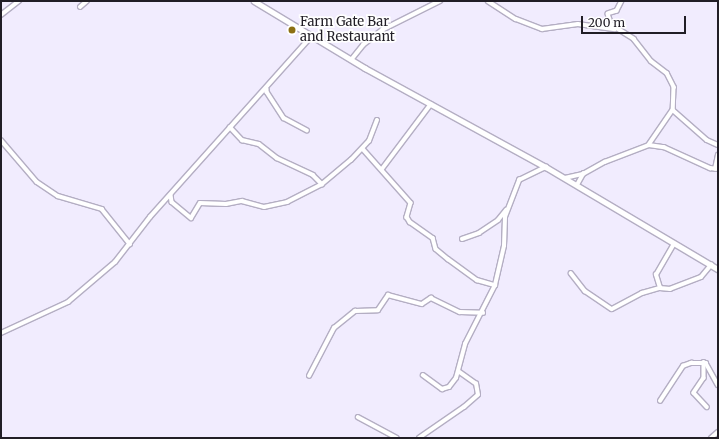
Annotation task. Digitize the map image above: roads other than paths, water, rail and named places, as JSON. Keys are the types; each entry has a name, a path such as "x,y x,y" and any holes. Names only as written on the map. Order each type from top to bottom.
{"street":[{"path":"1,15 19,1"},
{"path":"80,7 88,1"},
{"path":"254,1 351,60 546,167 718,269"},
{"path":"351,60 356,51 382,30 440,1"},
{"path":"488,1 516,18 542,29 578,24 615,29 634,39 651,61 671,77 674,87 673,110 649,145"},
{"path":"615,29 608,14 617,11 622,1"},
{"path":"1,333 75,297 115,262 230,127 312,36"},
{"path":"268,86 267,92 280,113 308,130"},
{"path":"382,169 413,132 431,104"},
{"path":"673,110 707,140 718,145"},
{"path":"171,195 172,202 192,218 200,203 226,204 242,201 268,207 286,202 322,184 363,148 372,136 377,120"},
{"path":"230,127 242,140 259,144 277,158 313,175 322,184"},
{"path":"1,140 37,182 58,196 102,209 130,244"},
{"path":"565,179 583,174 605,162 649,145 664,147 716,169 718,155"},
{"path":"363,148 411,203 407,217 410,222 433,238 436,249 477,280 495,286"},
{"path":"423,375 437,387 445,389 452,384 459,372 464,346 483,314 495,286 503,258 504,230 508,208 519,180 546,167"},
{"path":"577,185 583,174"},
{"path":"462,239 479,233 498,220 508,208"},
{"path":"660,288 656,275 674,244"},
{"path":"571,273 582,288 610,309 642,293 660,288 670,289 701,278 711,265"},
{"path":"309,376 334,328 355,311 378,310 388,295 422,304 430,298 460,312 483,314"},
{"path":"660,401 683,366 704,362 709,366 718,385"},
{"path":"704,362 704,378 694,394 707,407"},
{"path":"419,438 464,408 478,395 476,384 459,372"},
{"path":"358,417 397,438"},
{"path":"711,438 718,432"}],"place":[{"name":"Farm Gate Bar and Restaurant","path":"292,30"}]}
